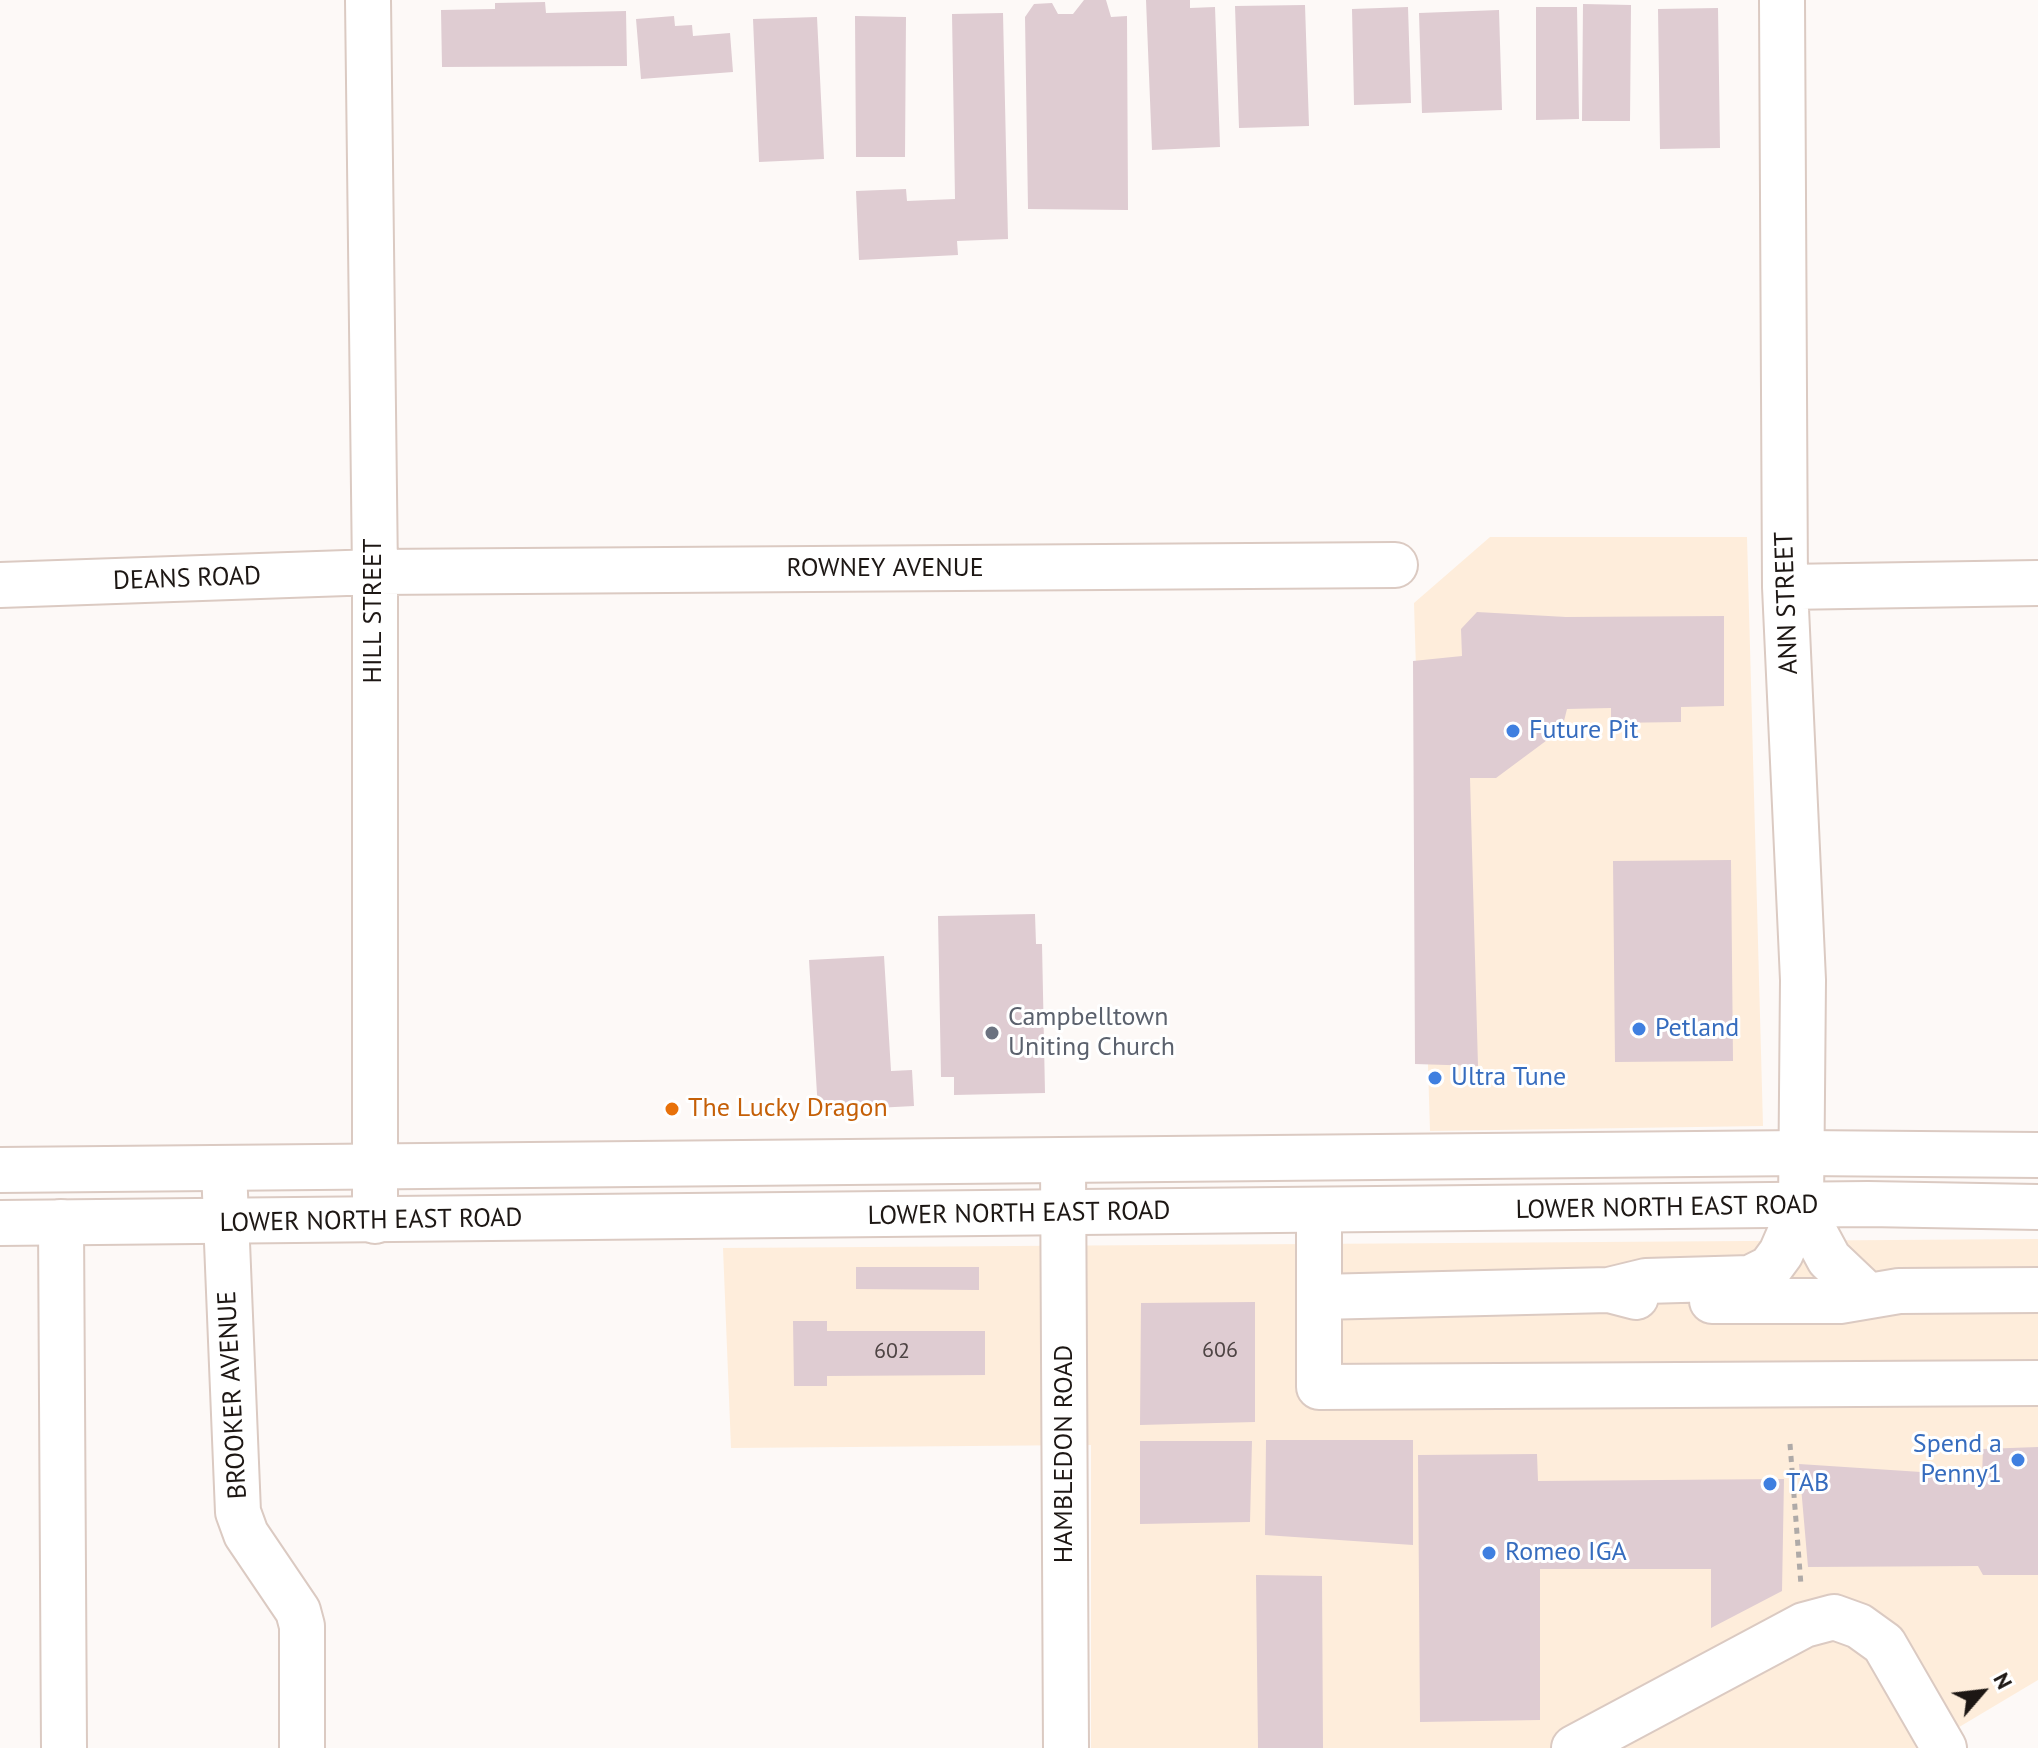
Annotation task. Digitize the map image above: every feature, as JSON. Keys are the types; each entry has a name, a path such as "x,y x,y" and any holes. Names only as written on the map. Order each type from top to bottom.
{"street":[{"name":"HILL STREET","path":"368,0 375,572 375,1221"},
{"name":"ANN STREET","path":"1782,0 1785,587 1803,980 1801,1207"},
{"name":"ROWNEY AVENUE","path":"375,572 1395,565"},
{"name":"DEANS ROAD","path":"0,585 375,572"},
{"path":"1785,587 2038,583"},
{"name":"LOWER NORTH EAST ROAD","path":"0,1170 1802,1153 2038,1155"},
{"name":"HAMBLEDON ROAD","path":"1063,1160 1066,1748"},
{"name":"BROOKER AVENUE","path":"224,1169 238,1512 246,1534 298,1611 302,1626 302,1748"},
{"path":"1319,1297 1609,1290 1646,1281 1750,1278 1770,1268 1781,1253 1801,1207"},
{"path":"1801,1207 1829,1259 1868,1296"},
{"name":"LOWER NORTH EAST ROAD","path":"0,1223 2038,1207"},
{"path":"1319,1211 1319,1387 2038,1383"},
{"path":"61,1222 64,1748"},
{"path":"1609,1290 1647,1300 1840,1301 1899,1291 2038,1290"},
{"path":"1574,1748 1804,1625 1834,1617 1859,1626 1884,1644 1944,1748"}],"path":[{"path":"1790,1444 1804,1625"}],"shaded area":[{"path":"1490,537 1747,537 1763,1126 1430,1131 1414,603"},
{"path":"2038,1239 2038,1680 1924,1748 1091,1748 1091,1445 731,1448 723,1248"}],"building":[{"path":"1084,0 1106,0 1111,17 1127,16 1128,210 1028,209 1025,17 1034,4 1052,3 1058,14 1073,14"},
{"path":"1146,0 1190,0 1190,8 1215,7 1220,147 1152,150"},
{"path":"545,2 546,13 626,11 627,66 442,67 441,10 495,9 495,3"},
{"path":"1583,4 1631,5 1630,121 1582,121"},
{"path":"1305,5 1309,126 1239,128 1235,6"},
{"path":"1408,7 1411,103 1354,105 1352,9"},
{"path":"1536,7 1577,7 1579,119 1536,120"},
{"path":"1718,8 1720,148 1660,149 1658,9"},
{"path":"1499,10 1502,110 1422,113 1419,13"},
{"path":"1003,13 1008,239 957,241 958,255 859,260 856,191 906,189 907,201 955,199 952,14"},
{"path":"674,16 675,26 692,25 693,36 730,33 733,72 641,79 636,19"},
{"path":"855,16 906,17 905,157 856,157"},
{"path":"817,17 824,159 759,162 753,19"},
{"path":"1477,612 1566,617 1724,616 1724,706 1681,707 1681,722 1611,723 1611,708 1567,709 1562,729 1496,778 1470,778 1478,1066 1415,1064 1413,661 1462,656 1461,629"},
{"path":"1731,860 1733,1061 1615,1062 1613,861"},
{"name":"Campbelltown Uniting Church","path":"1035,914 1036,944 1042,944 1045,1093 954,1095 954,1077 941,1077 938,916"},
{"path":"884,956 891,1071 912,1070 914,1106 818,1111 809,960"},
{"path":"856,1267 979,1267 979,1290 856,1289"},
{"path":"1255,1302 1255,1422 1140,1425 1141,1303"},
{"path":"793,1321 827,1321 827,1331 985,1331 985,1375 827,1376 827,1386 794,1386"},
{"path":"1266,1440 1413,1440 1413,1545 1265,1535"},
{"path":"1140,1441 1252,1441 1250,1522 1140,1524"},
{"path":"2038,1447 2038,1575 1983,1575 1978,1566 1808,1567 1799,1464 1982,1476 1983,1449"},
{"path":"1537,1454 1538,1481 1784,1479 1782,1591 1711,1628 1711,1569 1540,1569 1540,1720 1420,1722 1418,1455"},
{"path":"1256,1575 1322,1576 1323,1748 1258,1748"}],"place":[{"name":"Future Pit","path":"1513,731"},
{"name":"Petland","path":"1639,1029"},
{"name":"Campbelltown Uniting Church","path":"992,1033"},
{"name":"Ultra Tune","path":"1435,1078"},
{"name":"The Lucky Dragon","path":"672,1109"},
{"name":"Spend a Penny1","path":"2018,1460"},
{"name":"TAB","path":"1770,1484"},
{"name":"Romeo IGA","path":"1489,1553"}]}
